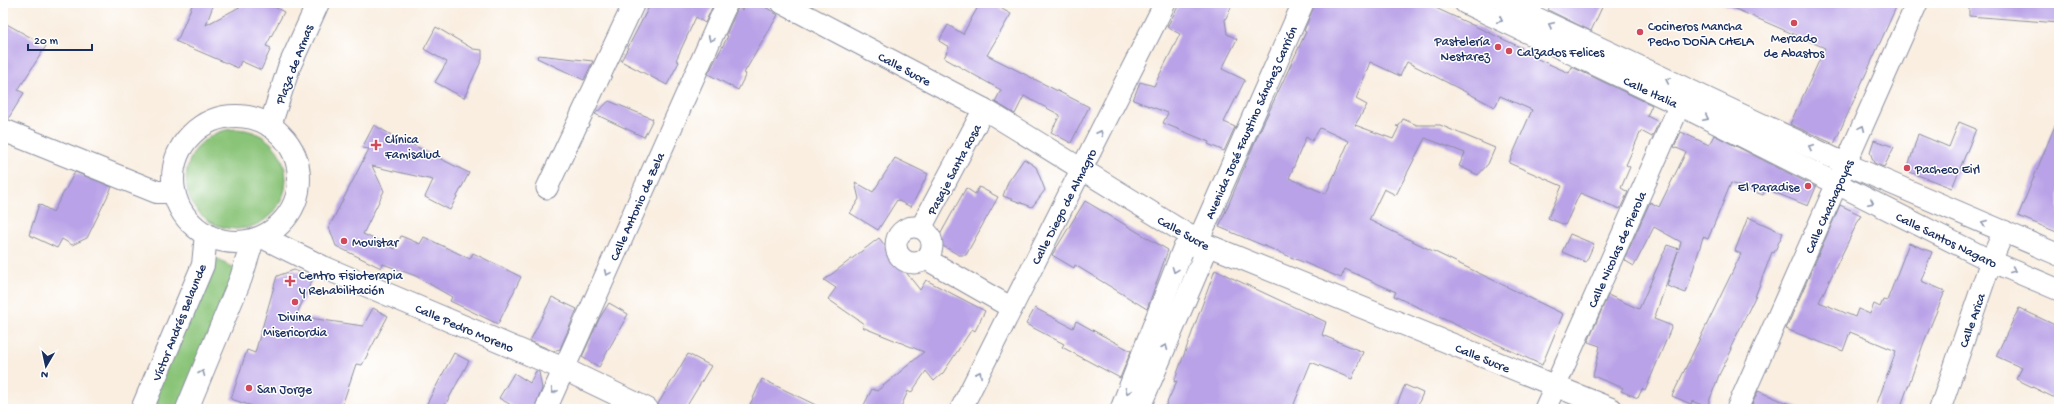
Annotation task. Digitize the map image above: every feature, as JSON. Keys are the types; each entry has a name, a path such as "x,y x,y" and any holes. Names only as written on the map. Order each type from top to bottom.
{"main road":[{"name":"Plaza de Armas","path":"270,126 289,67 318,3"},
{"path":"230,116 250,118 270,126 284,138 295,155 300,174 298,193 291,211 279,226 258,238 237,242 221,240 206,234 191,223 181,209 174,192 174,171 180,151 192,134 210,122 230,116"},
{"path":"3,130 157,192 174,192"},
{"name":"Víctor Andrés Belaunde","path":"142,409 203,265 206,234"},
{"path":"187,409 258,238"},
{"name":"Calle Pedro Moreno","path":"258,238 564,369 647,409"}],"street":[{"path":"547,188 634,3"},
{"name":"Calle Antonio de Zela","path":"546,409 727,3"},
{"name":"Calle Sucre","path":"782,3 984,109 1198,241 1612,409"},
{"name":"Calle Diego de Almagro","path":"961,409 1165,3"},
{"name":"Avenida José Faustino Sánchez Carrión","path":"1198,241 1303,3"},
{"name":"Calle Italia","path":"1465,3 1532,17"},
{"name":"Calle Italia","path":"1505,3 1684,97 1836,184"},
{"name":"Calle Chachapoyas","path":"1738,409 1917,3"},
{"name":"Calle Italia","path":"1684,97 1846,164"},
{"name":"Calle Nicolas de Pierola","path":"1545,409 1684,97"},
{"name":"Pasaje Santa Rosa","path":"921,228 984,109"},
{"name":"Calle Santos Nagaro","path":"1846,164 2059,255"},
{"name":"Calle Santos Nagaro","path":"1836,184 1991,261 2059,290"},
{"path":"912,227 921,228 932,238 933,246 931,253 926,259 919,263 910,263 902,259 897,252 896,244 898,236 904,229 912,227"},
{"name":"Calle Arica","path":"1940,409 1991,261 2004,231"},
{"path":"1121,409 1183,249 1198,241 1204,256 1139,409"},
{"path":"926,259 1012,308"}],"green space":[{"path":"236,129 255,133 271,144 282,160 286,179 282,198 271,214 255,225 236,229 217,225 201,214 190,198 186,179 190,160 201,144 217,133"},
{"path":"212,256 236,270 177,409 146,409"}],"building":[{"path":"193,3 214,3 206,25 247,3 267,3 284,12 266,46 271,48 261,70 241,61 238,68 175,41 178,39"},
{"path":"651,3 714,3 705,23 696,17 676,60 679,62 667,85 621,61"},
{"path":"746,3 759,3 778,15 744,73 746,74 738,90 708,74 728,36 726,35 738,8 742,10"},
{"path":"980,3 991,3 1011,14 987,55 1089,107 1071,143 1051,132 1060,115 1024,96 1015,114 995,102 1001,90 944,58 949,47 939,41 948,25 963,34"},
{"path":"1180,3 1233,3 1225,20 1227,34 1237,39 1222,69 1245,80 1224,122 1235,127 1224,151 1208,144 1209,142 1163,123 1168,113 1133,100 1140,82 1154,86 1180,34 1167,27"},
{"path":"1315,3 1425,3 1522,48 1520,51 1569,73 1572,67 1652,105 1647,116 1659,122 1652,137 1641,131 1626,165 1630,167 1621,188 1628,192 1620,209 1580,193 1565,225 1548,218 1562,186 1509,163 1532,110 1500,96 1495,107 1407,62 1400,76 1370,62 1356,99 1367,105 1355,125 1393,139 1399,127 1396,126 1399,126 1403,119 1417,125 1440,125 1495,148 1488,164 1478,175 1459,166 1465,153 1425,138 1396,195 1384,189 1369,220 1563,314 1542,365 1394,296 1396,292 1345,269 1341,278 1219,227 1257,137 1306,32 1304,31","holes":["1320,128 1349,141 1326,194 1289,178 1306,137 1312,141"]},
{"path":"1552,3 1604,3 1591,31 1548,10"},
{"path":"1722,3 1898,3 1834,144 1790,124 1825,48"},
{"path":"1969,3 2059,3 2059,23 1969,16"},
{"path":"3,22 46,46 18,90 24,93 8,119 3,118"},
{"path":"436,27 473,49 482,50 482,59 464,98 435,82 447,62 424,49"},
{"path":"538,55 593,61 584,80 537,58"},
{"path":"609,101 653,119 644,137 595,114"},
{"path":"2059,116 2059,233 2018,216"},
{"path":"1959,122 1976,129 1952,188 1907,171 1918,134 1949,147"},
{"path":"374,125 402,141 403,140 469,173 450,210 425,197 433,180 372,166 384,191 363,234 395,249 401,236 420,244 424,237 470,259 473,253 521,277 498,324 450,301 452,297 416,276 383,264 381,268 336,246 329,227 369,149 362,148"},
{"path":"1681,132 1709,145 1714,135 1816,187 1808,206 1766,189 1763,195 1731,183 1708,239 1703,237 1686,293 1667,286 1678,251 1654,319 1672,326 1645,391 1642,389 1638,398 1621,391 1623,388 1593,376 1600,346 1588,342 1608,295 1639,309 1667,245 1679,249 1681,242 1654,227 1634,266 1624,260 1650,202 1659,207 1686,152 1674,147"},
{"path":"1874,140 1894,147 1884,167 1874,163 1870,152"},
{"path":"895,158 928,174 911,207 897,200 878,230 850,213 859,199 855,182 873,192"},
{"path":"1024,159 1036,167 1045,190 1032,207 1003,196 1008,182"},
{"path":"75,172 112,187 87,238 72,245 62,239 57,248 29,235 39,204 53,212"},
{"path":"979,187 998,197 966,255 959,255 936,242 966,188 975,194"},
{"path":"1085,201 1168,250 1147,309 1075,265 1074,268 1052,255"},
{"path":"1840,205 1861,215 1819,302 1855,317 1858,309 1870,314 1874,304 1880,307 1883,300 1887,301 1909,243 1932,252 1921,281 1945,291 1924,342 1900,409 1875,409 1896,351 1850,332 1843,351 1786,329"},
{"path":"1748,217 1783,233 1774,253 1772,252 1755,297 1730,349 1732,349 1719,375 1707,407 1692,401 1691,404 1672,396 1741,254 1735,251"},
{"path":"1570,234 1594,244 1586,262 1562,252"},
{"path":"879,238 920,290 926,280 985,311 975,331 972,329 943,373 934,381 926,371 911,393 908,391 900,409 862,409 872,389 877,391 924,352 862,327 864,324 828,299 836,288 824,280"},
{"path":"294,270 313,278 296,316 363,326 373,308 388,316 362,365 356,364 341,409 261,409 231,399 247,350 255,353 277,276"},
{"path":"1215,270 1326,322 1322,335 1363,352 1352,379 1311,362 1292,409 1164,409 1177,381 1174,382"},
{"path":"552,297 577,309 560,349 553,351 530,341"},
{"path":"609,303 628,314 599,367 582,357 599,319"},
{"path":"1035,308 1073,328 1076,321 1131,351 1120,378 1062,347 1064,344 1026,324"},
{"path":"2019,308 2059,327 2059,400 2016,379 2022,368 1996,356"},
{"path":"454,353 469,361 443,409 424,409"},
{"path":"688,354 711,366 685,409 659,409 658,404"},
{"path":"536,371 539,372 542,389 534,409 518,409 499,398 514,373 530,383"},
{"path":"762,379 824,409 748,409"},
{"path":"1405,385 1423,393 1416,409 1395,409"},
{"path":"1758,391 1801,409 1750,409"}],"place":[{"name":"Mercado de Abastos","path":"1794,23"},
{"name":"Cocineros Mancha Pecho DOÑA CHELA","path":"1640,32"},
{"name":"Pastelería Nestarez","path":"1498,47"},
{"name":"Calzados Felices","path":"1509,51"},
{"name":"Clínica Famisalud","path":"376,145"},
{"name":"Pacheco Eirl","path":"1907,168"},
{"name":"El Paradise","path":"1808,186"},
{"name":"Movistar","path":"344,241"},
{"name":"Centro Fisioterapia y Rehabilitación","path":"290,281"},
{"name":"Divina Misericordia","path":"295,302"},
{"name":"San Jorge","path":"249,388"}]}
